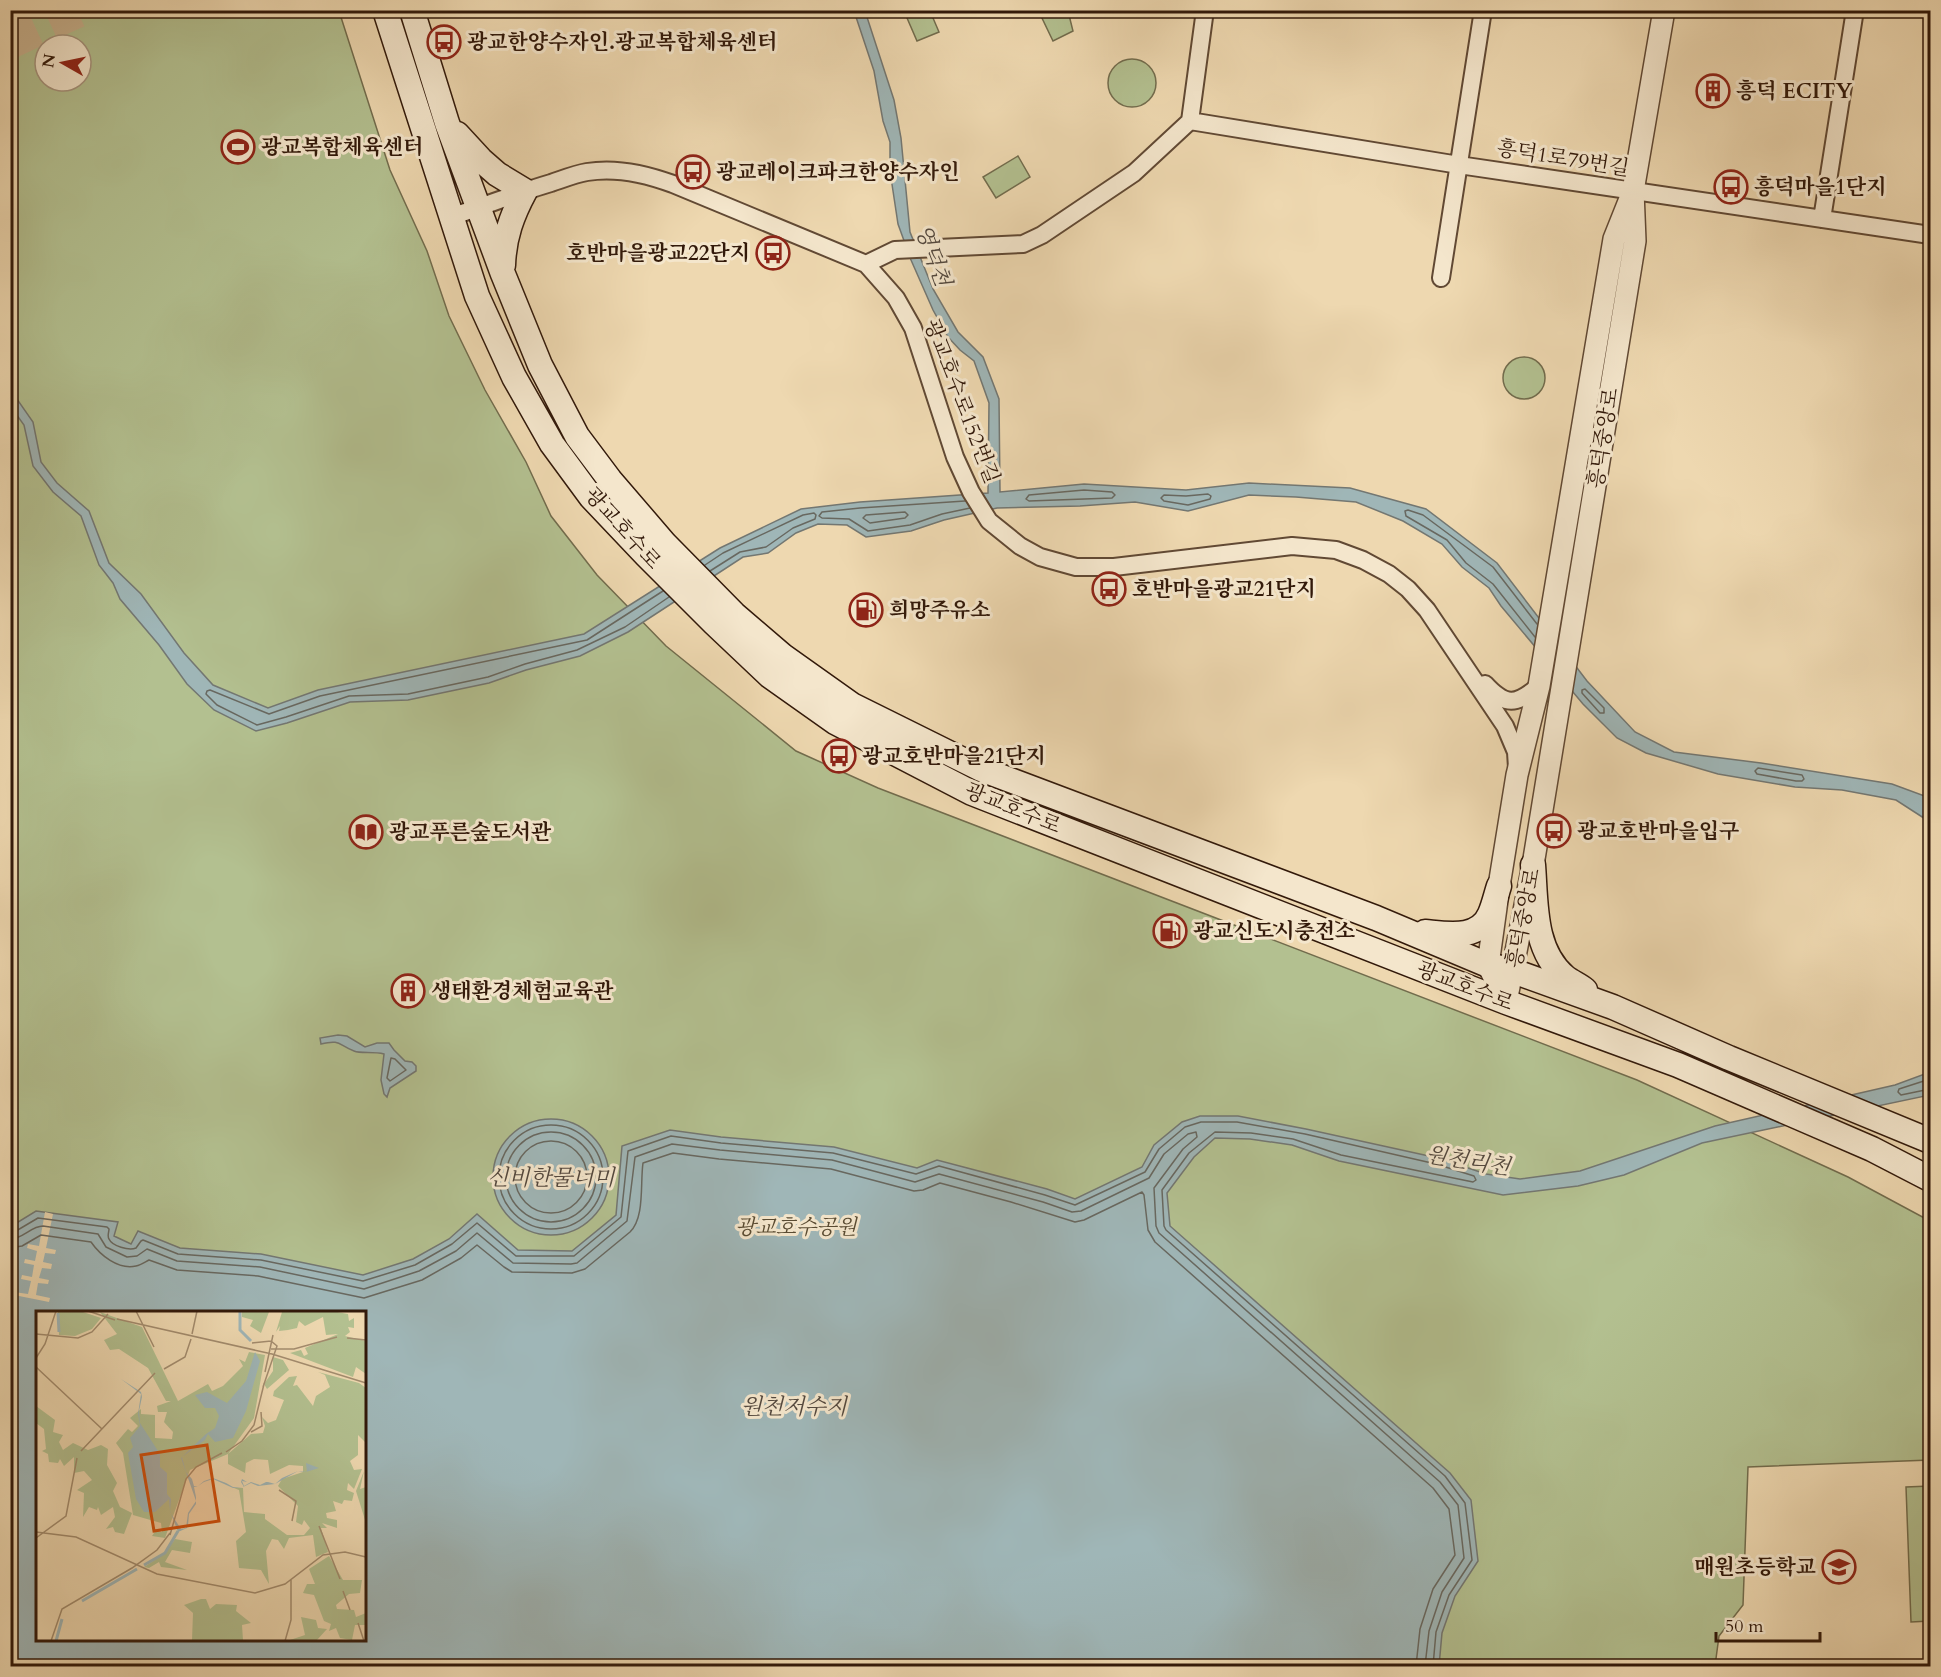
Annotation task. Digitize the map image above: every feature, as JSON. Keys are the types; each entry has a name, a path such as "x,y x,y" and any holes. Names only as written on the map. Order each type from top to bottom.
{"main road":[{"name":"광교호수로","path":"385,10 477,296 514,377 552,444 591,496 655,549 724,619 770,676 835,722 972,793 1506,1002 1678,1065 1872,1149 1930,1179"},
{"name":"광교호수로","path":"412,10 447,123 502,274 540,365 577,436 610,480 655,549"},
{"path":"447,123 497,174 525,191 513,214 504,244 502,274"},
{"name":"광교호수로","path":"724,619 783,656 852,705 981,769 1376,918 1488,965 1513,971 1613,1007 1729,1058 1927,1139"},
{"path":"1533,865 1537,922 1546,954 1565,976 1613,1007"},
{"path":"1402,930 1463,934 1477,929 1490,916 1499,886"}],"street":[{"path":"866,264 895,250 1023,244 1042,236 1134,173 1190,121 1205,10"},
{"path":"1441,278 1483,10"},
{"name":"흥덕중앙로","path":"1506,1002 1560,709 1635,241 1634,191 1664,10"},
{"path":"1822,219 1856,10"},
{"name":"흥덕1로79번길","path":"1190,121 1459,165 1930,235"},
{"name":"광교호수로152번길","path":"450,217 586,172 609,170 633,172 673,184 866,264 896,298 913,328 955,458 970,492 989,520 1020,546 1040,557 1076,567 1114,567 1292,546 1336,550 1363,560 1389,574 1427,610 1505,726 1516,752 1517,775"},
{"name":"흥덕중앙로","path":"1506,1002 1488,965 1499,886 1517,775 1539,686 1614,239 1634,191"},
{"path":"1458,655 1503,700 1511,702 1520,699 1539,686"}],"green space":[{"path":"1052,10 1068,11 1073,31 1053,41 1041,16"},
{"name":"광교호수공원","path":"11,11 339,11 390,170 427,251 449,316 485,390 526,462 551,516 597,575 666,646 796,751 878,788 1637,1080 1848,1177 1930,1221 1930,1460 1748,1467 1743,1605 1719,1636 1715,1666 11,1666"},
{"path":"904,11 930,11 939,32 917,41"},
{"path":"1127,59 1137,59 1149,66 1156,78 1156,88 1149,100 1137,107 1127,107 1112,96 1108,88 1108,78 1119,63"},
{"path":"1018,156 1030,177 996,198 983,177"},
{"path":"1524,357 1532,358 1539,363 1544,370 1544,386 1539,393 1532,398 1524,399 1516,398 1509,393 1504,386 1503,378 1504,370 1509,363 1516,358"},
{"path":"1930,1486 1930,1621 1911,1622 1906,1487"}],"water":[{"path":"854,11 865,11 894,100 901,138 910,232 933,289 958,332 983,357 999,399 1000,492 1084,484 1186,490 1249,483 1350,488 1426,509 1497,563 1587,681 1635,732 1674,752 1892,784 1930,798 1930,822 1896,800 1842,790 1795,787 1718,774 1646,753 1617,738 1583,704 1501,606 1489,588 1462,567 1442,544 1403,521 1356,502 1296,497 1249,495 1188,511 1135,502 997,508 944,520 911,531 866,537 847,525 818,524 796,533 768,553 743,557 628,632 580,656 526,670 489,683 408,700 350,702 256,731 214,710 187,684 159,645 120,599 113,583 99,565 81,516 53,492 33,466 24,425 11,407 10,389 33,422 41,462 57,483 89,511 109,563 141,594 184,653 213,685 268,708 318,690 584,634 720,548 801,509 860,502 988,493 989,403 974,361 948,337 933,310 898,224 890,171 890,142 883,121 874,71"},
{"path":"347,1036 365,1047 377,1043 389,1043 405,1061 412,1062 416,1066 416,1071 390,1088 387,1097 384,1094 381,1080 384,1054 357,1052 336,1042 321,1044 320,1038"},
{"name":"원천저수지","path":"1930,1072 1930,1095 1702,1143 1624,1175 1578,1186 1503,1195 1339,1161 1292,1145 1250,1139 1215,1138 1194,1157 1167,1193 1170,1226 1450,1473 1471,1500 1478,1561 1455,1596 1442,1633 1439,1666 11,1666 10,1227 36,1211 118,1222 114,1236 131,1244 138,1231 180,1248 261,1254 363,1275 413,1259 449,1239 477,1214 518,1250 572,1251 616,1215 622,1146 670,1130 834,1147 917,1168 937,1160 1047,1189 1075,1199 1142,1167 1154,1145 1182,1122 1200,1116 1238,1116 1306,1129 1438,1158 1486,1174 1520,1179 1580,1171 1715,1126 1895,1085"},
{"name":"신비한물너미","path":"551,1119 573,1123 592,1136 605,1155 609,1177 605,1199 592,1218 573,1231 551,1235 529,1231 510,1218 497,1199 493,1177 497,1155 510,1136 529,1123"}],"pier":[{"path":"45,1212 53,1214 46,1248 56,1250 55,1254 45,1253 43,1262 52,1264 51,1269 42,1268 39,1278 49,1280 48,1284 38,1283 36,1295 50,1298 49,1302 14,1295 14,1292 28,1294 31,1281 21,1279 22,1275 32,1277 34,1265 24,1263 25,1259 35,1261 37,1251 27,1248 28,1244 39,1246"}],"tunnel":[{"path":"10,17 24,10"},
{"path":"10,44 84,10"}],"place":[{"name":"광교한양수자인.광교복합체육센터","path":"444,42"},
{"name":"흥덕 ECITY","path":"1713,91"},
{"name":"광교복합체육센터","path":"238,147"},
{"name":"광교레이크파크한양수자인","path":"693,172"},
{"name":"흥덕마을1단지","path":"1731,187"},
{"name":"호반마을광교22단지","path":"773,253"},
{"name":"호반마을광교21단지","path":"1109,589"},
{"name":"희망주유소","path":"866,610"},
{"name":"광교호반마을21단지","path":"839,756"},
{"name":"광교호반마을입구","path":"1554,831"},
{"name":"광교푸른숲도서관","path":"366,832"},
{"name":"광교신도시충전소","path":"1170,931"},
{"name":"생태환경체험교육관","path":"408,991"},
{"name":"매원초등학교","path":"1839,1567"}],"water label":[{"name":"영덕천","path":"934,255"},
{"name":"원천리천","path":"1468,1160"}]}
